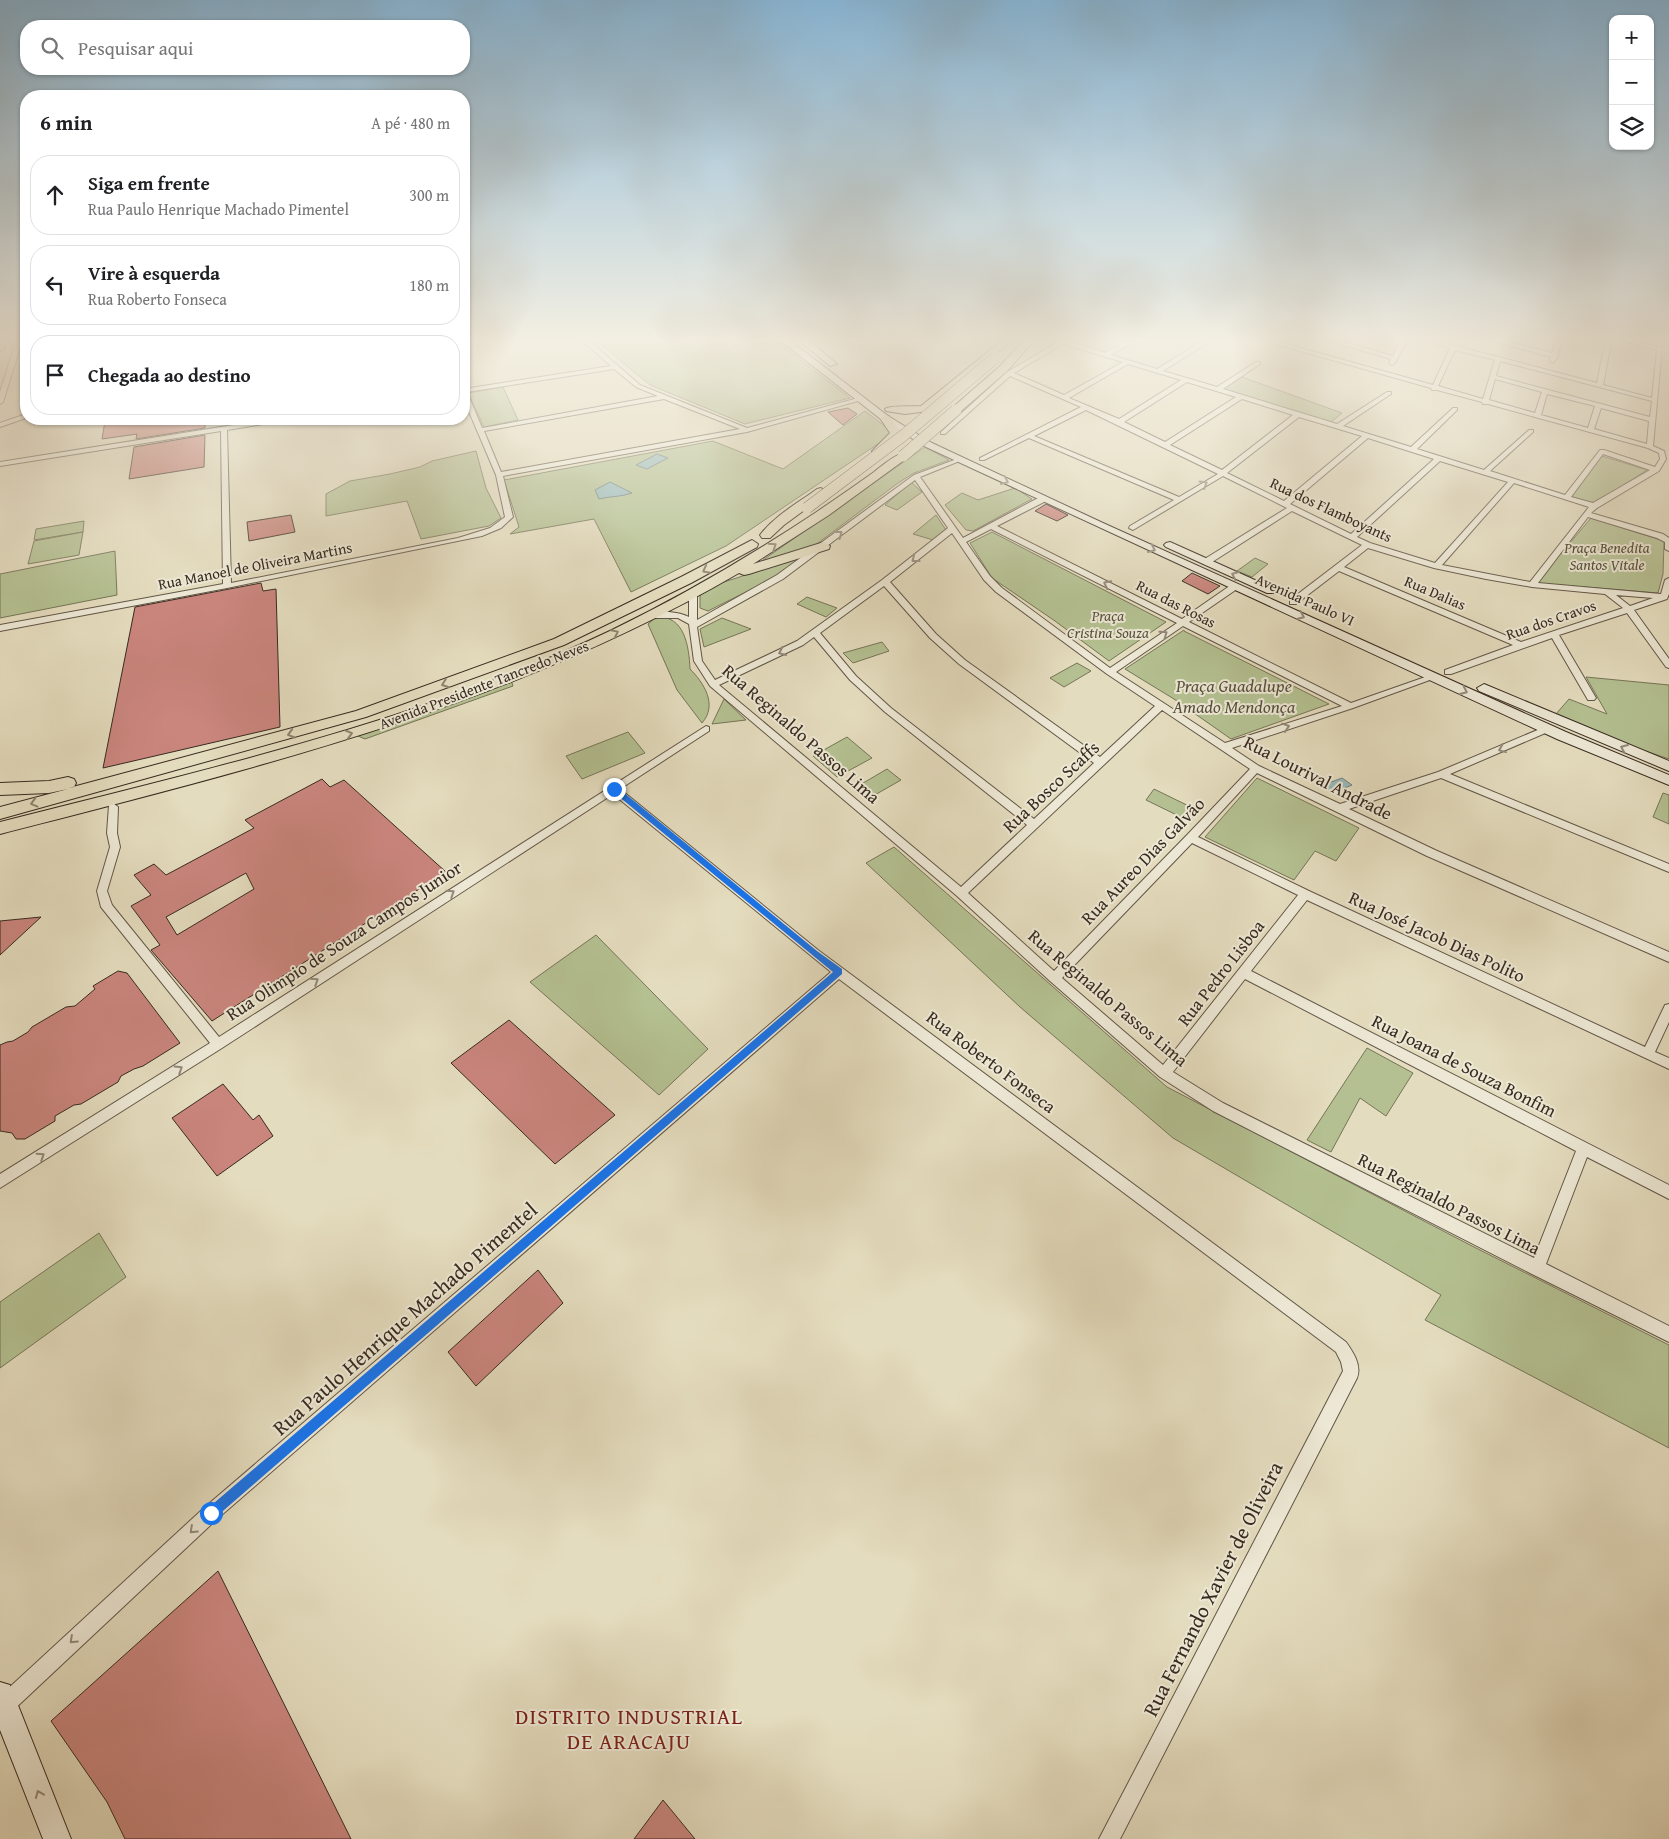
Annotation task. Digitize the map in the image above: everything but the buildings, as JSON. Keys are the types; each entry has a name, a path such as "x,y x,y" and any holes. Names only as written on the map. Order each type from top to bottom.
{"main road":[{"path":"766,535 780,522 878,451 895,436 896,433 892,424"},
{"path":"910,424 936,439"},
{"name":"Avenida Presidente Tancredo Neves","path":"0,813 361,714 559,642 734,556 807,508 885,452 919,424"},
{"name":"Avenida Presidente Tancredo Neves","path":"2,836 167,784 379,726 517,676 573,653 653,615 724,577 810,522 903,456 940,424"},
{"name":"Avenida Paulo VI","path":"936,439 1448,672 1669,766"},
{"name":"Avenida Paulo VI","path":"936,439 960,460 1043,499 1622,763 1669,780"},
{"path":"724,577 824,546"},
{"path":"2,836 112,807 314,744"},
{"path":"0,799 49,787 200,759"},
{"path":"0,789 49,787"},
{"path":"1,1703 57,1839"}],"street":[{"path":"477,424 499,475 747,430 771,424"},
{"path":"480,430 514,424"},
{"path":"731,424 747,430"},
{"path":"936,439 952,424"},
{"path":"982,459 1053,424"},
{"name":"Rua dos Flamboyants","path":"1123,424 1367,544 1438,566 1532,585 1664,597"},
{"path":"1166,444 1198,424"},
{"path":"1133,528 1222,474 1286,424"},
{"path":"1327,424 1594,506"},
{"path":"1337,427 1342,424"},
{"path":"1412,450 1440,424"},
{"path":"1532,585 1594,506 1656,470 1663,459 1664,453 1650,447 1563,424"},
{"path":"1590,431 1592,424"},
{"path":"1650,447 1653,424"},
{"path":"0,464 243,425"},
{"path":"224,428 227,586"},
{"path":"1484,472 1531,431"},
{"path":"1029,436 1179,500"},
{"path":"1206,562 1288,506 1366,436"},
{"path":"1566,498 1602,451 1656,470"},
{"path":"1354,536 1439,458"},
{"path":"653,615 674,615 694,624 780,577 916,476 960,460"},
{"name":"Rua Manoel de Oliveira Martins","path":"0,628 227,586 458,540 493,530 504,524 508,517 499,475"},
{"name":"Rua Lourival Andrade","path":"916,476 987,578 1000,590 1110,672 1223,747 1256,768 1431,852 1669,957"},
{"path":"1438,566 1512,481"},
{"path":"962,541 1043,499"},
{"path":"1586,514 1660,536 1669,541 1669,549"},
{"name":"Rua das Rosas","path":"990,526 1350,706"},
{"path":"713,684 800,644 885,582 953,528"},
{"path":"1293,602 1367,544"},
{"name":"Rua Dalias","path":"1337,567 1521,645"},
{"path":"1664,597 1669,580"},
{"path":"885,582 933,636 962,662 1101,763"},
{"path":"1110,672 1234,587"},
{"path":"1607,592 1629,609 1669,665"},
{"name":"Rua Reginaldo Passos Lima","path":"693,594 698,660 702,670 713,684 961,893 1054,978 1164,1073 1218,1107 1669,1334"},
{"name":"Rua dos Cravos","path":"1448,672 1521,645 1664,597"},
{"path":"815,633 853,678 882,705 1034,825"},
{"path":"1554,634 1591,698"},
{"path":"1223,747 1434,677"},
{"name":"Rua Bosco Scaffs","path":"961,893 1162,705"},
{"name":"Rua Olimpio de Souza Campos Junior","path":"0,1182 218,1044 706,729"},
{"path":"1340,808 1441,774 1547,729"},
{"path":"1622,763 1669,785"},
{"name":"Rua Aureo Dias Galvão","path":"1054,978 1191,838 1256,768"},
{"path":"1441,774 1669,868"},
{"name":"Rua Roberto Fonseca","path":"614,789 814,953 1341,1347 1348,1359"},
{"path":"112,807 112,832 115,847 102,891 107,907 218,1044"},
{"name":"Rua José Jacob Dias Polito","path":"1191,838 1304,894 1669,1064"},
{"name":"Rua Pedro Lisboa","path":"1164,1073 1304,894"},
{"name":"Rua Paulo Henrique Machado Pimentel","path":"1,1703 211,1513 839,972"},
{"name":"Rua Joana de Souza Bonfim","path":"1243,972 1669,1192"},
{"path":"1648,1054 1669,1009"},
{"path":"1537,1269 1584,1147"},
{"name":"Rua Fernando Xavier de Oliveira","path":"1109,1839 1351,1372 1348,1359"}],"green space":[{"path":"483,424 499,424 484,427"},
{"path":"847,424 882,424 894,433 726,546 631,592 594,519 510,534 519,527 504,480 713,441 783,469"},
{"path":"925,447 949,460 914,473 898,483 810,549 756,565"},
{"path":"476,451 486,488 501,518 489,526 421,539 407,501 326,516 326,494 350,481 420,467 432,461"},
{"path":"1602,456 1647,470 1594,504 1570,496"},
{"path":"911,482 922,492 897,510 885,505"},
{"path":"1015,488 1032,499 973,531 966,530 945,505 962,493 978,500"},
{"path":"936,515 946,530 933,540 913,534"},
{"name":"Praça Benedita Santos Vitale","path":"1591,518 1664,541 1663,574 1658,593 1536,583"},
{"path":"84,521 83,532 34,540 36,529"},
{"path":"83,532 79,555 28,564 34,541"},
{"name":"Praça Cristina Souza","path":"992,532 1166,622 1109,661 992,578 970,543"},
{"path":"115,551 117,595 0,618 0,574"},
{"path":"807,555 766,582 708,611 700,608 700,595 721,583"},
{"path":"1255,558 1268,564 1252,577 1237,571"},
{"path":"807,597 837,608 826,617 797,604"},
{"path":"656,617 673,621 684,634 690,669 704,687 709,702 707,716 702,723 677,690 648,624"},
{"path":"722,618 751,629 704,647 700,629"},
{"name":"Praça Guadalupe Amado Mendonça","path":"1184,630 1329,704 1231,739 1174,699 1125,669"},
{"path":"882,642 889,651 853,663 843,653"},
{"path":"1077,663 1091,671 1064,687 1050,678"},
{"path":"1586,677 1669,685 1669,759 1625,744 1556,714 1569,699 1607,714"},
{"path":"511,680 513,686 365,739 358,736"},
{"path":"724,699 746,720 712,724"},
{"path":"628,732 645,753 582,779 566,756"},
{"path":"847,737 872,758 837,777 813,756"},
{"path":"887,769 901,780 866,800 853,789"},
{"path":"1257,778 1359,828 1336,861 1315,851 1294,880 1205,837"},
{"path":"1154,789 1199,811 1189,821 1146,800"},
{"path":"1663,793 1669,795 1669,824 1653,817"},
{"path":"894,847 1167,1087 1472,1246 1669,1345 1669,1448 1425,1320 1441,1295 1173,1138 1020,1007 866,863"},
{"path":"596,935 708,1049 659,1095 530,982"},
{"path":"1367,1048 1413,1073 1386,1116 1360,1098 1331,1152 1307,1140"},
{"path":"99,1233 126,1277 0,1368 0,1302"}],"water":[{"path":"657,454 668,458 647,469 636,465"},
{"path":"610,482 632,493 599,499 595,490"},
{"path":"1342,778 1352,785 1333,793 1323,785"}],"district":[{"name":"DISTRITO INDUSTRIAL DE ARACAJU","path":"629,1728"}],"route":[{"path":"211,1513 839,972 614,789"}]}
